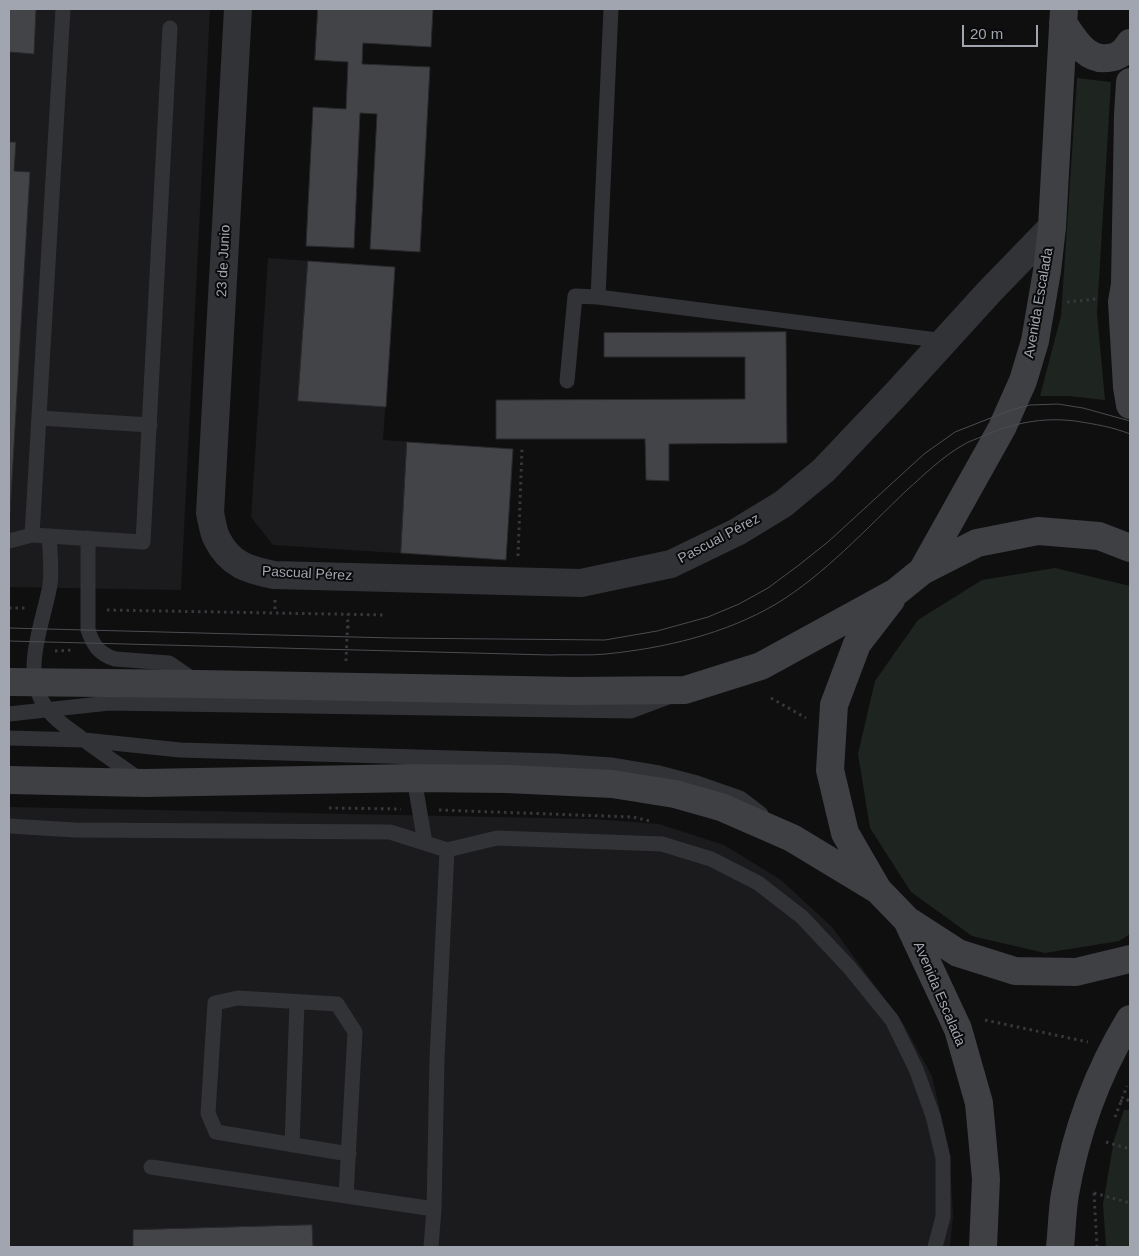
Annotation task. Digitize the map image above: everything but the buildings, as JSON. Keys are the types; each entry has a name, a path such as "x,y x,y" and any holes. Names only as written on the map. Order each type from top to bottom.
{"main road":[{"path":"1063,16 1080,47 1099,59 1114,57 1124,52 1130,43"},
{"name":"Avenida Escalada","path":"922,571 1002,428 1023,381 1036,340 1052,227 1063,16"},
{"path":"1130,82 1128,282 1122,302 1127,387 1130,405"},
{"path":"9,682 562,691 686,690 761,666 896,592 922,571 977,543 1038,530 1100,536 1130,548"},
{"path":"896,592 857,644 834,705 831,752 830,770 845,833 878,890 907,920 958,953 1015,971 1076,972 1130,959"},
{"path":"9,780 145,783 414,778 507,779 612,784 675,794 721,807 792,838 878,890"},
{"name":"Avenida Escalada","path":"907,920 958,1029 979,1104 986,1179 983,1247"},
{"path":"1060,1247 1065,1195 1082,1121 1111,1050 1130,1019"}],"street":[{"name":"23 de Junio","path":"210,513 238,9"},
{"name":"Pascual Pérez","path":"210,513 217,539 232,558 250,570 274,575 581,583 671,564 738,532 783,504 824,470 1052,227"}],"lane":[{"path":"32,535 63,9"},
{"path":"598,298 611,9"},
{"path":"9,541 32,535 144,542 170,28"},
{"path":"567,381 575,296 945,342"},
{"path":"39,418 150,425"},
{"path":"49,536 50,582 35,652 36,683 40,696 48,710 63,724 145,783"},
{"path":"88,538 88,630 92,643 107,657 169,663 200,684"},
{"path":"9,714 109,703 631,711 686,690"},
{"path":"9,738 84,740 180,750 545,761 611,765 659,773 697,783 740,798 792,838"},
{"path":"414,778 425,843"},
{"path":"9,826 74,830 390,832 447,850 497,838 662,844 711,860 758,883 802,917 849,967 892,1020 916,1069 933,1116 943,1158 943,1217 935,1247"},
{"path":"431,1247 434,1209 437,1059 447,850"},
{"path":"346,1196 349,1154 355,1032 337,1004 238,998 215,1003 208,1113 216,1132 349,1154"},
{"path":"292,1145 297,1002"},
{"path":"151,1167 434,1209"}],"path":[{"path":"1062,303 1098,299"},
{"path":"517,581 522,449"},
{"path":"88,610 386,615"},
{"path":"346,664 348,614"},
{"path":"347,628 353,627"},
{"path":"35,652 98,650"},
{"path":"986,1020 1089,1042"},
{"path":"1113,1122 1130,1078"},
{"path":"1104,1150 1108,1135"},
{"path":"1106,1142 1130,1149"},
{"path":"1096,1184 1094,1193 1097,1247"},
{"path":"1094,1193 1130,1203"}],"shaded area":[{"path":"9,9 210,9 181,590 9,587"},
{"path":"1077,78 1111,82 1097,313 1105,400 1069,396 1040,396 1061,316"},
{"path":"268,258 395,267 383,440 513,449 506,560 273,545 251,517"},
{"path":"1055,568 1130,586 1130,934 1119,941 1045,953 972,936 911,892 870,828 858,754 875,681 918,620 982,580"},
{"path":"9,807 592,819 659,824 724,845 781,880 832,927 904,1025 932,1076 949,1149 953,1215 950,1247 9,1247"},
{"path":"1124,1110 1130,1110 1130,1247 1106,1247 1103,1204 1114,1140"}],"tram line":[{"path":"9,628 392,638 605,640 657,631 708,617 739,604 768,588 829,541 924,454 955,432 1011,410 1030,405 1058,404 1083,408 1130,421"},
{"path":"9,641 550,655 599,655 650,648 694,638 736,624 776,604 828,565 927,472 968,442 1017,424 1051,420 1089,423 1130,434"}]}
